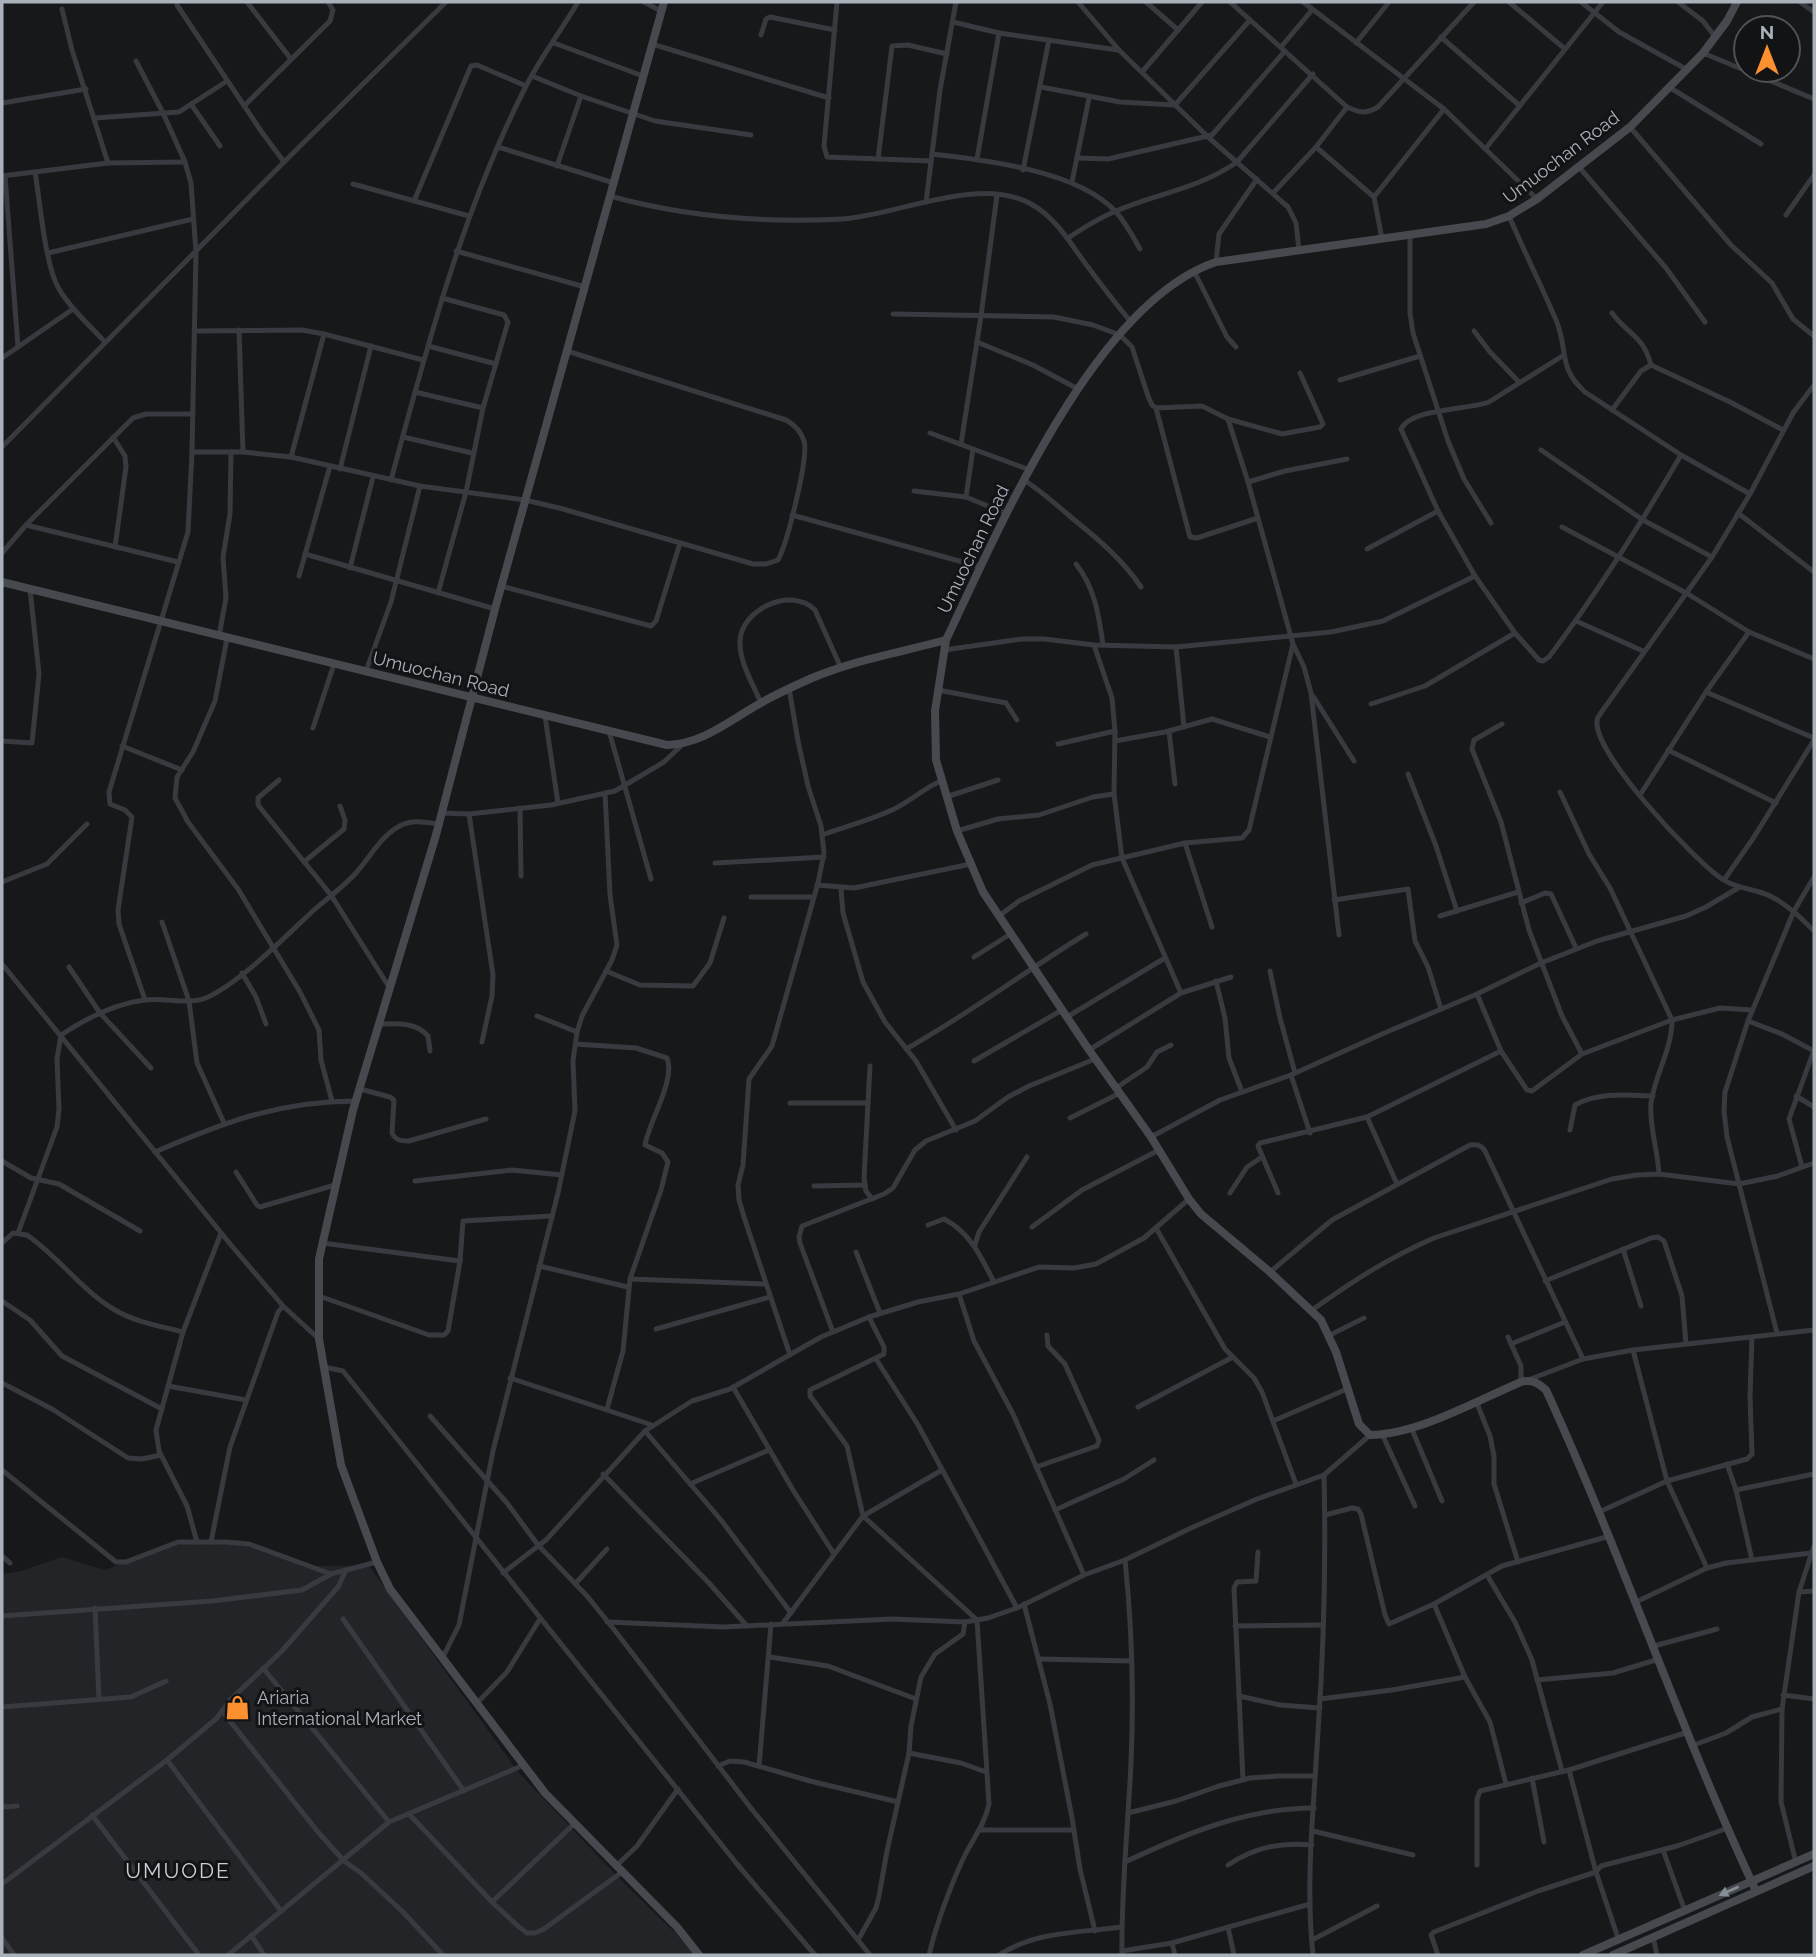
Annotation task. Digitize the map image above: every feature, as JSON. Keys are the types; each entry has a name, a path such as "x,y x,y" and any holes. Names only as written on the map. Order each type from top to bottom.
{"street":[{"path":"247,2 291,59"},
{"path":"244,106 332,18 333,10 328,2"},
{"path":"2,443 446,2"},
{"path":"391,480 423,360 469,216 526,86 578,2"},
{"path":"643,2 663,6 501,586 439,824 378,1024 335,1185 319,1259 319,1339 341,1465 377,1562 390,1589 545,1793 677,1927 699,1955"},
{"path":"837,2 824,146 827,157 931,161"},
{"path":"926,202 956,2"},
{"path":"1078,2 1119,50 1208,137 1274,192 1293,214 1299,250"},
{"path":"1146,2 1178,30"},
{"path":"1142,72 1202,2"},
{"path":"1230,2 1347,107 1360,113 1378,107 1473,2"},
{"path":"1303,2 1444,109 1537,199"},
{"path":"1356,43 1389,2"},
{"path":"1509,2 1565,49"},
{"path":"1581,2 1619,32 1686,69"},
{"path":"1486,148 1603,2"},
{"path":"1678,2 1703,21 1716,38"},
{"name":"Umuochan Road","path":"2,582 667,745 698,739 789,688 841,668 946,640 1024,480 1078,389 1131,322 1170,285 1194,270 1216,262 1410,236 1486,224 1509,216 1537,199 1630,127 1716,38 1737,2"},
{"path":"1800,2 1814,12"},
{"path":"177,5 284,162"},
{"path":"62,9 72,50 108,163"},
{"path":"1077,158 1108,159 1208,137 1215,133 1312,10"},
{"path":"761,35 766,19 770,17 835,30"},
{"path":"1175,105 1250,20"},
{"path":"953,22 999,33 1119,50"},
{"path":"977,159 999,33"},
{"path":"1441,37 1520,106"},
{"path":"1023,170 1049,40"},
{"path":"554,43 643,76"},
{"path":"652,44 829,98"},
{"path":"878,159 892,46 908,45 947,54"},
{"path":"1703,53 1814,99"},
{"path":"136,61 185,162 191,183 196,252 188,532 108,792 110,804 130,813 133,821 118,910 119,923 145,1000"},
{"path":"414,201 471,66 477,65 526,86"},
{"path":"1068,238 1115,211 1206,181 1237,162 1313,74"},
{"path":"532,75 581,96 668,124 751,135"},
{"path":"95,118 179,112 227,80"},
{"path":"1041,87 1089,98 1175,105"},
{"path":"1669,87 1760,144"},
{"path":"2,103 86,89"},
{"path":"557,166 581,96"},
{"path":"1072,182 1089,98"},
{"path":"191,104 220,146"},
{"path":"1274,192 1347,107"},
{"path":"1374,197 1444,109"},
{"path":"1630,127 1731,245 1772,283 1793,319 1814,336"},
{"path":"498,147 614,183"},
{"path":"1315,147 1374,197 1382,239"},
{"path":"932,154 977,159 1072,182 1115,211 1140,249"},
{"path":"18,347 3,176 108,163 185,162"},
{"path":"1579,167 1666,268 1705,322"},
{"path":"35,172 48,253 57,286 73,309 106,341"},
{"path":"1786,215 1814,175"},
{"path":"1216,262 1219,234 1257,178"},
{"path":"353,184 469,216"},
{"path":"610,196 692,215 768,219 857,217 965,194 997,195 1031,204 1068,238 1131,322"},
{"path":"961,444 997,195"},
{"path":"1509,216 1556,321 1564,342 1564,364 1573,382 1681,455 1750,494"},
{"path":"48,253 193,219"},
{"path":"1410,236 1410,313 1420,356 1464,480 1490,523"},
{"path":"456,251 585,287"},
{"path":"1194,270 1227,337 1236,346"},
{"path":"438,593 466,492 483,408 508,328 504,315 442,298"},
{"path":"2,358 73,309"},
{"path":"1612,313 1620,325 1645,346 1651,365 1783,430"},
{"path":"893,314 1073,320 1120,335 1136,356 1148,396 1156,408 1190,537 1196,538 1258,518"},
{"path":"194,331 284,329 324,334 423,360"},
{"path":"239,330 243,452"},
{"path":"1474,331 1519,383"},
{"path":"291,457 324,334"},
{"path":"977,342 1033,365 1078,389"},
{"path":"340,469 371,346"},
{"path":"428,346 496,364"},
{"path":"192,452 243,452 291,457 420,486 525,500 753,564 773,563 778,560 792,515 805,452 804,438 794,425 786,420 567,351"},
{"path":"1564,355 1479,406 1438,411 1405,422 1401,429 1438,511 1475,576 1515,633 1535,656 1543,661 1549,657 1576,621 1619,558 1681,455"},
{"path":"1340,380 1420,356"},
{"path":"1612,410 1641,371 1651,365"},
{"path":"1156,408 1202,406 1228,419 1282,434 1321,427 1323,420 1300,373"},
{"path":"1814,385 1783,430 1750,494 1712,557 1688,594 1643,651 1598,717 1595,726 1626,779 1691,854 1738,888 1772,897 1794,911 1814,930"},
{"path":"415,391 483,408"},
{"path":"2,553 26,525 133,418 139,415 193,414"},
{"path":"1228,419 1293,644 1304,667 1311,693 1339,935"},
{"path":"930,433 1030,470"},
{"path":"113,437 125,456 126,467 115,547"},
{"path":"403,437 472,453"},
{"path":"965,497 973,449"},
{"path":"1541,450 1643,520 1712,557"},
{"path":"231,452 230,514 223,558 226,598 215,701 193,752 177,777 175,798 188,822 238,889 318,1026 321,1060 332,1101"},
{"path":"1248,482 1285,471 1347,459"},
{"path":"299,576 330,467"},
{"path":"350,568 373,477"},
{"path":"1024,480 1101,541 1124,563 1142,587"},
{"path":"366,671 386,618 420,486"},
{"path":"914,491 965,497 1007,514"},
{"path":"1367,549 1438,511"},
{"path":"1738,513 1814,572"},
{"path":"792,515 981,566"},
{"path":"26,525 178,562"},
{"path":"1562,527 1688,594 1749,632 1814,659"},
{"path":"501,586 651,626 656,621 680,543"},
{"path":"305,554 495,609"},
{"path":"1076,564 1091,587 1103,645"},
{"path":"944,650 1022,639 1094,645 1176,647 1331,632 1382,621 1475,576"},
{"path":"2,741 32,743 39,674 30,589"},
{"path":"761,702 743,659 740,639 750,618 777,602 800,600 815,610 841,668"},
{"path":"1576,621 1643,651"},
{"path":"1640,795 1706,692 1749,632"},
{"path":"1371,704 1425,686 1515,633"},
{"path":"946,640 935,711 934,748 957,831 983,892 1151,1137 1189,1199 1201,1214 1312,1310 1330,1335 1359,1424 1370,1435"},
{"path":"999,916 1019,901 1092,865 1185,843 1241,838 1248,834 1293,644"},
{"path":"1094,645 1112,698 1115,731 1114,794 1122,858 1181,993"},
{"path":"1176,647 1184,727"},
{"path":"313,728 334,664"},
{"path":"789,688 808,786 822,835 824,857 772,1046 751,1074 746,1093 738,1200 790,1355"},
{"path":"938,690 1006,703 1017,720"},
{"path":"1706,692 1814,739 1776,803 1724,880"},
{"path":"1311,693 1354,761"},
{"path":"545,716 558,803"},
{"path":"1115,741 1169,731 1203,721 1220,720 1270,737"},
{"path":"1502,724 1474,740 1471,746 1501,822 1521,903 1541,963 1562,1016 1582,1054"},
{"path":"609,731 651,879"},
{"path":"1058,744 1115,731"},
{"path":"1169,731 1175,784"},
{"path":"442,813 469,814 520,808 605,793 625,786 664,762 683,744"},
{"path":"122,746 182,770"},
{"path":"1668,750 1776,803"},
{"path":"1409,774 1457,911"},
{"path":"279,780 258,798 258,805 331,895 389,988"},
{"path":"946,797 998,780"},
{"path":"822,835 856,825 896,808 941,781"},
{"path":"1560,792 1672,1020 1671,1042 1653,1096 1651,1114 1659,1174"},
{"path":"443,1657 459,1625 510,1378 562,1175 575,1111 573,1061 577,1032 582,1016 612,960 617,945 610,895 605,793"},
{"path":"957,831 998,819 1039,815 1093,797 1114,794"},
{"path":"304,862 344,829 345,820 340,806"},
{"path":"520,808 521,876"},
{"path":"469,814 493,975 492,996 482,1042"},
{"path":"18,1233 40,1180 59,1118 57,1059 61,1035 100,1013 145,1000 205,999 242,973 353,877 391,831 417,821 439,824"},
{"path":"2,882 47,864 87,824"},
{"path":"1185,843 1212,927"},
{"path":"715,863 824,857"},
{"path":"817,885 841,889 971,864"},
{"path":"1777,1333 1727,1137 1724,1111 1726,1092 1752,1010 1794,911 1814,877"},
{"path":"1151,1137 1220,1100 1293,1074 1576,948 1686,916 1738,888"},
{"path":"841,889 843,913 863,982 885,1022 916,1061 956,1130"},
{"path":"1334,900 1408,889 1415,942 1428,967 1441,1009"},
{"path":"1440,916 1518,892"},
{"path":"1521,903 1545,893 1551,894 1576,948"},
{"path":"751,897 813,897"},
{"path":"606,971 640,985 693,986 710,963 724,918"},
{"path":"162,922 189,1001 197,1063 224,1123"},
{"path":"974,957 1012,933"},
{"path":"906,1049 1086,934"},
{"path":"974,1061 1165,957"},
{"path":"2,965 221,1233 283,1306 319,1339"},
{"path":"69,967 100,1013 151,1068"},
{"path":"1270,971 1293,1074 1310,1133"},
{"path":"242,973 267,1024"},
{"path":"1089,1050 1181,993 1231,977"},
{"path":"1216,981 1226,1018 1229,1058 1242,1091"},
{"path":"1476,994 1501,1051 1527,1090 1532,1091 1582,1054 1672,1020 1720,1008 1752,1010"},
{"path":"537,1016 577,1032"},
{"path":"1748,1021 1814,1050 1789,1119 1802,1167"},
{"path":"378,1024 406,1024 425,1032 430,1051"},
{"path":"575,1044 636,1048 667,1058 669,1062 665,1087 645,1145 662,1153 668,1162 628,1287 623,1350 607,1409"},
{"path":"1070,1118 1118,1090 1147,1067 1157,1052 1171,1045"},
{"path":"1278,1193 1258,1146 1260,1143 1367,1117 1421,1093 1501,1051"},
{"path":"832,1332 800,1243 799,1231 802,1226 893,1188 920,1145 926,1140 975,1121 1029,1086 1095,1059"},
{"path":"870,1066 864,1185 872,1199"},
{"path":"360,1089 394,1100 392,1133 394,1138 400,1141 409,1141 486,1119"},
{"path":"1570,1130 1573,1109 1580,1102 1615,1095 1653,1096"},
{"path":"1796,1096 1814,1107"},
{"path":"155,1152 224,1123 280,1107 356,1101"},
{"path":"790,1103 868,1103"},
{"path":"1367,1117 1397,1184"},
{"path":"1270,1272 1332,1220 1469,1145 1476,1144 1485,1151 1583,1359"},
{"path":"1032,1227 1082,1190 1159,1150"},
{"path":"975,1245 979,1232 1027,1157"},
{"path":"1230,1193 1247,1167 1262,1157"},
{"path":"2,1161 24,1175 59,1184 140,1231"},
{"path":"1312,1310 1388,1259 1434,1238 1612,1180 1659,1174 1739,1184 1778,1176 1814,1163"},
{"path":"415,1181 512,1170 562,1175"},
{"path":"236,1172 260,1207 335,1185"},
{"path":"814,1186 864,1185"},
{"path":"503,1573 538,1545 645,1431 692,1401 733,1387 832,1332 869,1317 918,1302 959,1294 1039,1267 1074,1269 1096,1264 1144,1238 1189,1199"},
{"path":"318,1296 429,1335 444,1335 448,1331 460,1261 462,1223 465,1219 552,1216"},
{"path":"928,1225 944,1219 951,1222 975,1245 994,1282"},
{"path":"1156,1228 1226,1349 1254,1378 1262,1392 1296,1484"},
{"path":"2,1243 6,1237 18,1233 33,1239 91,1292 115,1310 132,1318 183,1332"},
{"path":"197,1542 187,1506 156,1440 156,1430 183,1332 221,1233"},
{"path":"1545,1281 1654,1237 1664,1241 1682,1296 1686,1344"},
{"path":"322,1243 460,1261"},
{"path":"1623,1250 1641,1306"},
{"path":"856,1252 880,1314"},
{"path":"539,1266 628,1287"},
{"path":"630,1279 766,1284"},
{"path":"959,1294 974,1341 1013,1414 1084,1575"},
{"path":"656,1329 770,1297"},
{"path":"2,1301 30,1320 62,1356 162,1409"},
{"path":"211,1542 230,1447 278,1312 283,1306"},
{"path":"869,1317 884,1347 884,1354 810,1390 809,1393 846,1446 863,1516 977,1620 989,1804 932,1939 929,1955"},
{"path":"1330,1335 1364,1318"},
{"path":"1511,1344 1565,1322"},
{"path":"607,1622 747,1626 892,1619 965,1622 977,1620 1017,1608 1202,1523 1324,1475 1370,1435 1411,1427 1583,1359 1633,1350 1814,1329"},
{"path":"1036,1467 1097,1446 1099,1440 1065,1364 1048,1346 1047,1335"},
{"path":"1508,1337 1521,1366 1524,1381"},
{"path":"1600,1512 1667,1481 1747,1459 1752,1454 1752,1337"},
{"path":"1633,1350 1667,1481 1707,1568"},
{"path":"1138,1407 1233,1357"},
{"path":"876,1359 918,1425 1017,1608"},
{"path":"324,1367 343,1371 737,1864 815,1955"},
{"path":"510,1378 652,1425"},
{"path":"1524,1381 1539,1383 1546,1391 1600,1512 1693,1745 1756,1891"},
{"path":"2,1383 52,1409 128,1458 142,1459 162,1455"},
{"path":"168,1386 246,1400"},
{"path":"733,1387 834,1554"},
{"path":"1273,1421 1346,1389"},
{"path":"1476,1401 1493,1448 1494,1484 1518,1562"},
{"path":"430,1416 507,1503 538,1545 607,1622 718,1766 870,1955"},
{"path":"1411,1427 1442,1501"},
{"path":"645,1431 721,1520 791,1613"},
{"path":"1381,1434 1416,1506"},
{"path":"690,1484 769,1450"},
{"path":"1055,1510 1124,1479 1154,1460"},
{"path":"1727,1464 1736,1490 1752,1560"},
{"path":"2,1470 116,1562 126,1562 178,1542 249,1544 331,1574"},
{"path":"783,1623 863,1516 942,1470"},
{"path":"603,1474 747,1626"},
{"path":"1736,1490 1814,1474"},
{"path":"1313,1955 1310,1904 1320,1708 1324,1475"},
{"path":"1325,1515 1352,1508 1358,1509 1361,1514 1387,1623 1398,1621 1434,1604 1502,1566 1609,1535"},
{"path":"1796,1863 1782,1810 1782,1710 1799,1592 1814,1546"},
{"path":"575,1584 607,1549"},
{"path":"1243,1780 1234,1586 1237,1582 1256,1581 1258,1552"},
{"path":"1636,1602 1707,1568 1726,1563 1811,1553"},
{"path":"2,1556 10,1563"},
{"path":"1125,1560 1131,1620 1131,1759 1121,1927 1122,1953 1172,1943 1310,1904"},
{"path":"2,1616 212,1601 302,1590 331,1574 377,1562"},
{"path":"2,1884 167,1760 216,1719 281,1652 338,1587 346,1570"},
{"path":"1487,1574 1523,1639 1619,1941"},
{"path":"1799,1592 1814,1591"},
{"path":"1024,1604 1050,1704 1080,1869 1095,1931"},
{"path":"1434,1604 1465,1677 1490,1722 1506,1784"},
{"path":"95,1608 99,1699"},
{"path":"343,1619 464,1791"},
{"path":"477,1703 507,1672 540,1619"},
{"path":"858,1940 876,1908 909,1753 916,1699 925,1669 935,1654 962,1634 965,1622"},
{"path":"759,1766 771,1624"},
{"path":"1235,1626 1322,1625"},
{"path":"1654,1646 1717,1629"},
{"path":"770,1657 828,1666 916,1699"},
{"path":"1537,1680 1613,1673 1659,1659"},
{"path":"1039,1660 1131,1661"},
{"path":"263,1668 389,1822"},
{"path":"1320,1699 1465,1677"},
{"path":"2,1707 131,1697 166,1681"},
{"path":"1783,1695 1814,1699"},
{"path":"1238,1696 1280,1705 1320,1708"},
{"path":"1693,1745 1726,1733 1752,1717 1782,1710"},
{"path":"222,1711 344,1861 394,1904 443,1955"},
{"path":"1477,1865 1480,1791 1565,1771 1688,1732"},
{"path":"909,1753 961,1763 986,1772"},
{"path":"167,1760 281,1911"},
{"path":"718,1766 735,1761 898,1802"},
{"path":"228,1955 389,1822 524,1765"},
{"path":"1128,1813 1243,1780 1315,1776"},
{"path":"1532,1778 1544,1842"},
{"path":"409,1814 492,1902 527,1933 535,1933 619,1869 678,1788"},
{"path":"2,1807 17,1806"},
{"path":"1125,1862 1214,1824 1265,1811 1314,1808"},
{"path":"92,1815 198,1955"},
{"path":"492,1902 575,1823"},
{"path":"1438,1955 1431,1936 1434,1931 1596,1872 1601,1866 1663,1850 1728,1828"},
{"path":"980,1830 1074,1830"},
{"path":"1313,1831 1412,1855"},
{"path":"1228,1865 1246,1854 1271,1846 1287,1843 1312,1845"},
{"path":"1663,1850 1685,1911"},
{"path":"1583,1955 1814,1854"},
{"path":"1613,1955 1814,1866"},
{"path":"1312,1940 1377,1906"},
{"path":"999,1955 1029,1940 1121,1927"},
{"path":"1227,1927 1234,1955"},
{"path":"251,1936 264,1955"},
{"path":"1653,1937 1657,1955"},
{"path":"2,1938 15,1955"},
{"path":"1172,1943 1175,1955"},
{"path":"1018,1945 1020,1952"}],"shaded area":[{"name":"Ariaria International Market","path":"228,1540 313,1566 369,1566 519,1773 619,1878 698,1955 2,1955 2,1574 21,1571 62,1557 105,1570 172,1545"}],"place":[{"name":"Ariaria International Market","path":"237,1707"}],"district":[{"name":"UMUODE","path":"178,1870"}]}
